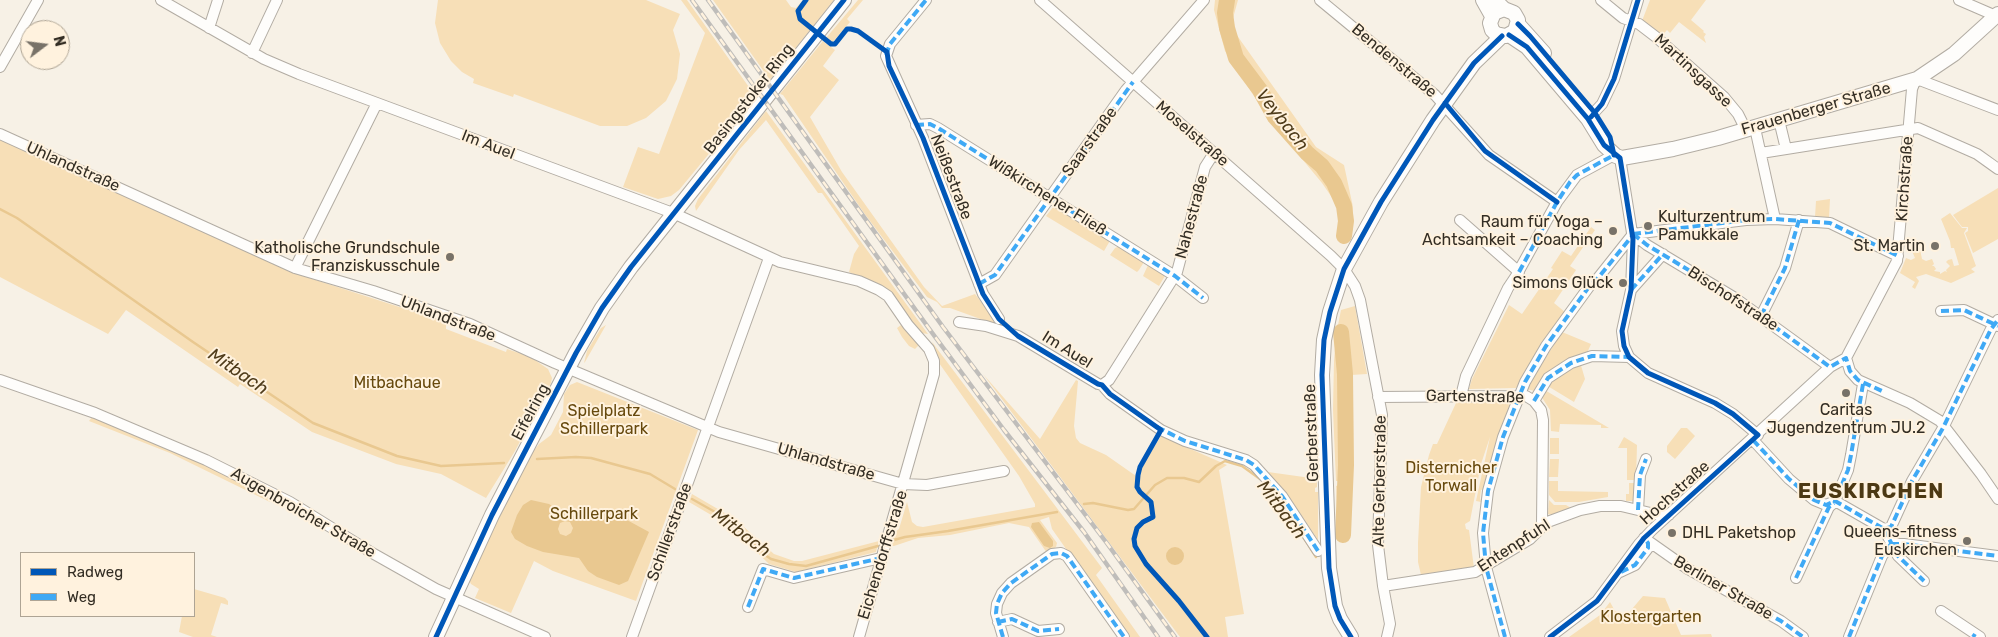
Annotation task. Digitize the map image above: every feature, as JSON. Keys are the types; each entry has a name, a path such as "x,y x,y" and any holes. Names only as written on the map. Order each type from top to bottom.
{"street":[{"path":"0,68 38,0"},
{"path":"209,28 218,0"},
{"path":"252,52 277,0"},
{"name":"Basingstoker Ring","path":"674,213 844,0"},
{"name":"Neißestraße","path":"926,0 890,44 886,56 923,138 979,284 987,302 999,318"},
{"name":"Moselstraße","path":"1040,0 1344,269"},
{"name":"Saarstraße","path":"979,284 995,275 1133,82 1204,0"},
{"name":"Bendenstraße","path":"1320,0 1444,103 1485,152 1557,202"},
{"path":"1483,0 1496,34 1506,36 1527,47 1592,116"},
{"name":"Martinsgasse","path":"1601,0 1623,18 1639,24 1656,36 1724,97 1751,129 1761,153 1775,220"},
{"path":"1592,116 1602,104 1614,79 1630,21 1638,0"},
{"path":"1959,0 1997,15"},
{"name":"Im Auel","path":"167,2 252,52 298,74 674,213 769,258 786,264 848,277 879,290 888,296 908,325 929,349 934,364 934,374 903,484"},
{"path":"1491,22 1499,4 1514,13 1518,24 1530,36 1613,143 1633,234 1631,290 1622,331 1624,346 1629,357 1648,373 1733,414 1755,437 1789,480 1814,500 1826,506 1835,501"},
{"name":"Frauenberger Straße","path":"1617,156 1673,149 1751,129 1917,79 1954,54 1997,15"},
{"name":"Gerberstraße","path":"1474,63 1491,22"},
{"path":"1506,36 1515,31 1518,24"},
{"name":"Gerberstraße","path":"1351,637 1340,619 1331,590 1323,396 1323,354 1326,330 1344,269 1381,202 1444,103 1474,63 1506,36"},
{"path":"1917,79 1998,110"},
{"name":"Kirchstraße","path":"1846,358 1898,256 1912,89 1917,79"},
{"path":"295,268 377,103"},
{"path":"1779,120 1786,150"},
{"name":"Wißkirchener Fließ","path":"916,124 930,124 938,128 1175,276"},
{"path":"1761,153 1918,128 1958,144 1977,154 1998,169"},
{"name":"Uhlandstraße","path":"0,134 295,268 470,324 719,432 903,484"},
{"name":"Nahestraße","path":"1203,298 1175,276 1205,167 1214,153"},
{"path":"1461,396 1468,370 1508,288 1519,272 1557,202 1577,175 1617,156"},
{"name":"Eifelring","path":"436,637 453,596 488,523 591,327 615,288 674,213"},
{"path":"1460,220 1519,272"},
{"path":"1505,637 1486,567 1483,524 1488,491 1503,438 1518,396 1546,346 1591,284 1598,278 1633,234 1746,220 1800,220 1830,223 1898,256"},
{"path":"1761,316 1786,268 1800,220"},
{"name":"Bischofstraße","path":"1633,234 1647,245 1761,316 1830,368"},
{"path":"1631,290 1663,254"},
{"path":"708,427 769,258"},
{"name":"Alte Gerberstraße","path":"1344,269 1358,292 1382,427 1378,545 1390,624 1387,637"},
{"name":"Im Auel","path":"959,322 986,326 1018,336 1102,385 1109,380 1175,276"},
{"path":"1884,530 1891,527 1912,481 1944,426 1997,323 1964,310 1941,311"},
{"path":"1534,401 1548,378 1571,363 1592,356 1629,357"},
{"path":"1846,358 1850,371 1864,384 1910,403 1933,416 1944,426 1998,499"},
{"name":"Hochstraße","path":"1550,637 1596,601 1619,573 1635,565 1648,548 1648,534 1830,368 1846,358"},
{"name":"Augenbroicher Straße","path":"0,380 95,413 206,460 277,495 436,589 545,637"},
{"path":"1796,578 1829,507 1835,501 1848,470 1864,384"},
{"path":"1102,385 1110,394 1162,430 1185,442 1246,460 1254,465 1282,496 1318,551"},
{"name":"Gartenstraße","path":"1378,397 1526,396 1534,401 1541,410 1543,420 1542,524"},
{"name":"Schillerstraße","path":"632,637 708,427"},
{"path":"1646,459 1640,475 1641,511 1652,519 1654,524 1648,534"},
{"name":"Eichendorffstraße","path":"859,637 903,484 927,485 1004,471"},
{"path":"1835,501 1884,530 1898,556 1924,581"},
{"name":"Entenpfuhl","path":"1383,586 1468,574 1486,567 1530,539 1540,529 1542,524 1580,510 1600,506 1621,506 1670,515"},
{"name":"Berliner Straße","path":"1648,534 1688,569 1781,622 1803,637"},
{"path":"1891,544 1998,556"},
{"path":"1849,637 1882,556 1891,544"},
{"path":"1003,637 998,622 997,604 1005,589 1052,554 1061,553 1067,556 1124,637"},
{"path":"748,607 763,569 794,578 881,558"},
{"path":"1941,611 1976,636"},
{"path":"998,622 1012,619 1038,631 1059,629"}],"green space":[{"path":"438,0 646,0 680,14 673,30 680,54 677,79 666,101 646,118 627,126 600,126 514,94 513,97 473,83 474,79 462,72 451,61 440,43 435,23"},
{"path":"681,0 687,0 756,97 679,190 671,196 658,199 623,187 638,147 659,154 705,33"},
{"path":"713,0 786,0 791,7 796,8 803,0 834,0 770,80"},
{"path":"858,0 863,0 847,19 850,22 832,43 826,38"},
{"path":"1215,0 1238,0 1233,18 1236,34 1316,147 1344,165 1353,207 1353,230 1341,239 1339,237 1340,215 1333,199 1268,118 1225,51 1214,10"},
{"path":"1650,0 1706,0 1691,20 1706,34 1704,37 1706,43 1679,22 1670,33 1667,30 1662,36 1642,21"},
{"path":"823,41 835,50 823,66 839,80 810,117 842,172 924,287 942,306 975,294 992,316 1000,321 997,325 950,308 942,308 937,302 927,297 864,213 783,95 780,94"},
{"path":"766,111 928,334 921,333 882,287 849,272 854,254 859,246 822,193 818,193 766,120 739,150 696,211 695,206 698,199"},
{"name":"Mitbachaue","path":"0,139 294,273 446,322 446,329 506,352 507,349 522,354 532,358 548,369 552,378 551,383 515,451 486,498 441,474 396,464 312,432 240,384 238,387 126,310 108,334 0,277"},
{"path":"1998,188 1998,239 1973,253 1965,233 1968,231 1968,227 1962,227 1953,215"},
{"path":"1830,199 1829,218 1815,217 1816,201"},
{"path":"1054,206 1111,239 1104,251 1046,216"},
{"path":"1950,213 1962,228 1967,228 1964,233 1976,266 1971,269 1975,272 1951,283 1926,274 1916,277 1919,281 1915,289 1912,287 1915,282 1900,273 1906,258 1911,260 1915,258 1912,251 1914,245 1919,244 1922,259 1926,261 1932,259 1934,264 1932,266 1936,269 1934,271 1940,272 1940,274 1945,271 1947,272 1946,270 1950,266 1946,262 1948,260 1952,259 1954,266 1959,265 1954,248 1951,248 1941,219"},
{"path":"1591,227 1595,230 1570,266 1576,270 1554,303 1565,312 1516,388 1469,389 1472,379 1509,305 1522,314 1553,269 1551,268 1562,251 1571,256"},
{"path":"1120,246 1144,262 1137,272 1110,255 1115,248"},
{"path":"1148,265 1166,274 1159,286 1143,276"},
{"path":"1355,306 1367,374 1351,375 1352,460 1349,535 1338,535 1336,486 1339,485 1339,481 1336,481 1333,410 1334,361 1336,335 1341,310"},
{"path":"606,325 584,363 587,351 601,328"},
{"path":"901,325 919,345 915,349 909,346 902,337 897,328"},
{"path":"1562,332 1591,344 1587,353 1535,391 1526,389"},
{"path":"932,342 1102,568 1096,575 1140,637 1128,637 1052,529 1049,517 1040,520 1057,543 1056,547 1047,553 1029,527 1009,523 950,535 918,538 889,546 892,534 899,529 907,502 912,522 917,526 923,527 1035,507 1019,476 939,363"},
{"path":"1580,362 1585,379 1574,402 1546,385 1550,381"},
{"path":"983,374 1040,439 1076,380 1078,381 1074,426 1076,438 1080,443 1106,455 1136,476 1161,436 1227,465 1219,470 1244,614 1225,617 1228,637 1180,637"},
{"name":"Schillerpark","path":"577,382 698,430 636,601 553,571 534,561 511,613 475,598 479,589 471,584 469,580 524,463 539,444 551,435 563,412 564,394 570,385"},
{"path":"1543,389 1609,428 1601,428 1601,425 1560,424 1559,432 1551,431 1550,410 1541,396"},
{"name":"Disternicher Torwall","path":"1505,402 1510,405 1498,436 1484,489 1481,490 1481,502 1476,501 1490,437 1481,464 1470,521 1465,524 1466,529 1469,530 1474,568 1435,576 1433,573 1421,575 1418,562 1418,543 1421,487 1433,444 1437,444 1456,403"},
{"path":"92,417 188,457 249,486 268,496 270,502 170,453 89,421"},
{"path":"1681,428 1687,428 1695,436 1675,459 1667,452 1667,446"},
{"path":"1624,437 1637,445 1636,480 1627,480 1627,448 1618,448"},
{"path":"1550,438 1559,438 1559,454 1550,454"},
{"path":"1550,459 1559,459 1558,477 1549,477"},
{"path":"1313,470 1317,470 1317,487 1315,492 1318,492 1318,540 1289,497 1268,472 1311,478"},
{"path":"1549,481 1558,481 1558,491 1608,492 1608,497 1579,502 1555,502 1549,495"},
{"path":"1629,483 1636,483 1635,501 1626,501 1626,494 1629,494"},
{"path":"692,494 735,519 774,554 794,561 802,561 879,541 876,552 796,572 769,564 730,526 689,502"},
{"path":"1549,500 1554,505 1566,505 1571,508 1553,515 1548,514"},
{"path":"195,589 225,598 228,601 228,605 221,603 211,635 217,637 193,637 179,632 182,617 195,617"},
{"name":"Klostergarten","path":"1643,596 1665,598 1681,635 1711,634 1712,637 1569,637 1600,615 1610,602 1615,611 1626,616"}],"shaded area":[{"path":"531,500 549,504 560,511 576,517 600,513 616,514 649,532 628,581 619,585 597,577 588,571 579,558 543,552 515,539 511,532 523,505","holes":["570,522 573,528 571,533 566,536 560,534 558,529 560,523"]},
{"path":"1039,522 1053,541 1053,546 1050,548 1044,546 1031,527 1032,523"},
{"path":"1175,547 1181,550 1184,556 1181,562 1175,565 1169,562 1166,556 1169,550"}],"waterway":[{"name":"Veybach","path":"1227,0 1225,13 1227,28 1236,58 1260,90 1275,117 1307,153 1322,166 1334,183 1344,206 1346,221 1344,236"},
{"name":"Mitbach","path":"0,209 17,218 193,342 313,423 397,456 441,466 504,463"},
{"name":"Veybach","path":"1341,332 1345,374 1346,465 1343,535"},
{"name":"Mitbach","path":"537,459 591,458 650,474 675,489"},
{"name":"Mitbach","path":"1084,504 1093,503 1128,510 1134,509 1155,485 1167,478 1184,478 1199,482 1216,466 1225,461 1242,466 1260,479"},
{"name":"Mitbach","path":"1265,485 1293,521 1316,557"},
{"name":"Mitbach","path":"692,499 731,521 765,555 771,559 789,564 806,566 878,546"},
{"name":"Mitbach","path":"890,541 1057,512"}],"railway":[{"path":"692,0 933,334 1004,430 1084,532 1158,637"},
{"path":"708,0 943,327 1106,542 1175,637"}],"marked path":[{"path":"886,55 890,44 926,0"},
{"path":"979,284 995,275 1133,82"},
{"path":"916,125 930,124 938,128 1175,276 1203,298"},
{"path":"1519,272 1570,182 1577,175 1614,155"},
{"path":"1633,234 1746,220 1775,219 1830,223 1898,256"},
{"path":"1761,316 1785,268 1799,220"},
{"path":"1633,234 1647,245 1735,298 1830,367 1846,358 1850,371 1858,380 1882,391"},
{"path":"1505,637 1486,567 1483,533 1488,491 1503,437 1525,382 1546,346 1591,284 1633,235"},
{"path":"1631,290 1663,254"},
{"path":"1941,311 1964,310 1998,326"},
{"path":"1863,384 1848,470 1835,501 1884,529 1891,527 1912,481 1943,428 1991,329 1998,320"},
{"path":"1534,401 1548,378 1571,363 1592,356 1629,357"},
{"path":"1157,427 1185,441 1246,460 1254,465 1282,496 1318,551"},
{"path":"1753,440 1789,479 1814,500 1826,505 1835,501"},
{"path":"1638,510 1640,475 1646,459"},
{"path":"1796,578 1829,507 1834,503"},
{"path":"1884,529 1898,556 1924,581"},
{"path":"1621,572 1635,565 1648,548 1648,543 1644,538 1642,541"},
{"path":"1891,544 1998,556"},
{"path":"1849,637 1882,556 1891,544"},
{"path":"1003,637 996,613 997,604 1002,593 1011,583 1052,554 1061,553 1067,556 1124,637"},
{"path":"748,607 763,569 794,578 881,558"},
{"path":"1734,595 1781,621 1803,637"},
{"path":"998,622 1012,619 1038,631 1059,629"}],"cycle path":[{"path":"806,0 798,11 800,19 831,44 835,44 847,29 851,29 858,31 887,52 889,66 923,138 983,294 999,319 1018,336 1102,385 1110,394 1161,430 1140,467 1138,475 1137,487 1151,502 1153,517 1143,522 1137,528 1134,539 1135,546 1146,564 1179,601 1207,637"},
{"path":"436,637 492,515 576,353 602,308 631,267 844,0"},
{"path":"1591,117 1602,104 1614,79 1638,0"},
{"path":"1518,24 1595,113 1610,137 1614,155"},
{"path":"1509,35 1527,47 1588,119 1604,145 1620,158 1633,239 1631,290 1622,331 1624,346 1629,357 1648,373 1715,403 1733,414 1758,435 1644,538 1597,601 1550,637"},
{"path":"1351,637 1340,619 1335,606 1329,568 1322,375 1324,340 1330,312 1344,269 1381,202 1433,120 1474,63 1502,36"},
{"path":"1445,103 1485,151 1557,202"}],"place":[{"name":"Kulturzentrum Pamukkale","path":"1648,226"},
{"name":"Raum für Yoga – Achtsamkeit – Coaching","path":"1613,231"},
{"name":"St. Martin","path":"1935,246"},
{"name":"Katholische Grundschule Franziskusschule","path":"450,257"},
{"name":"Simons Glück","path":"1623,283"},
{"name":"Caritas Jugendzentrum JU.2","path":"1846,393"},
{"name":"DHL Paketshop","path":"1672,533"},
{"name":"Queens-fitness Euskirchen","path":"1967,541"}],"district":[{"name":"EUSKIRCHEN","path":"1871,492"}],"park label":[{"name":"Spielplatz Schillerpark","path":"604,420"}]}
